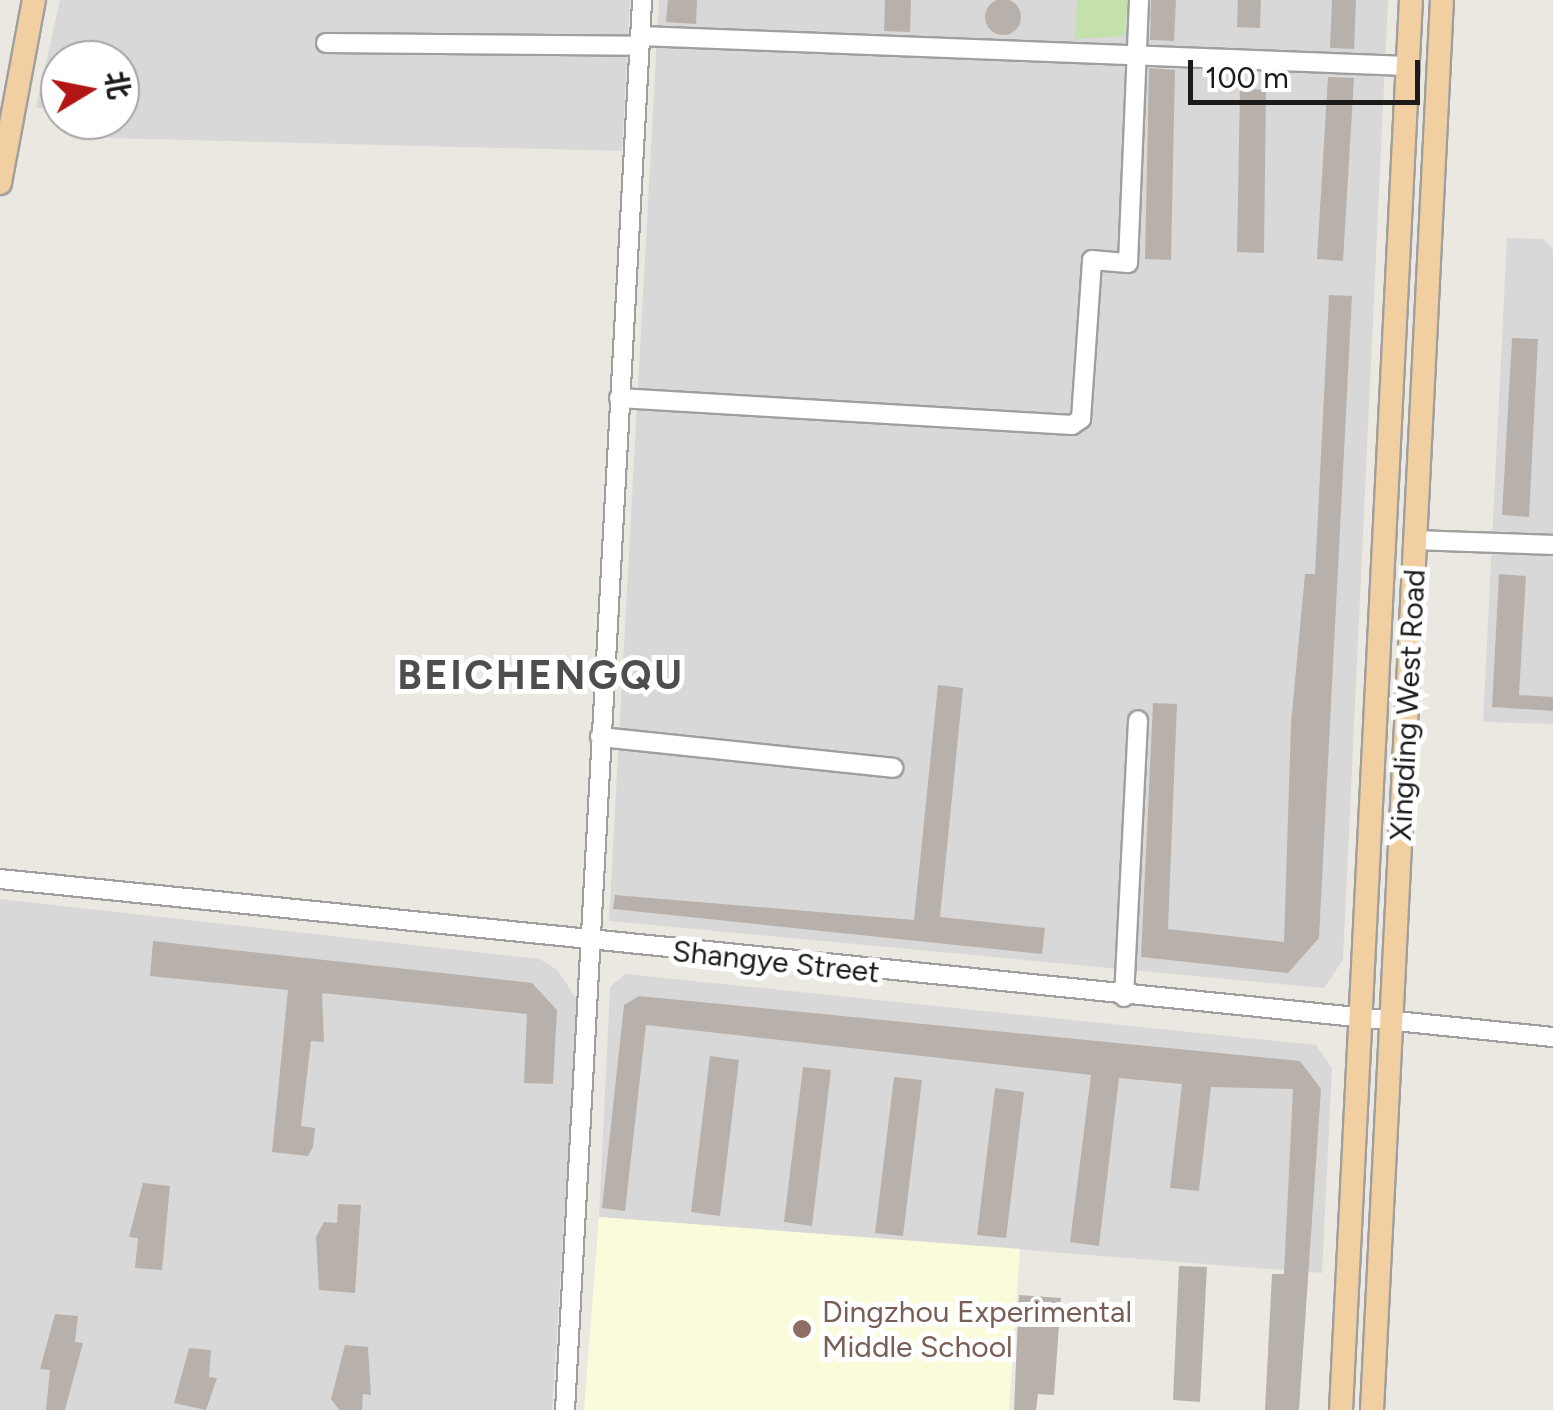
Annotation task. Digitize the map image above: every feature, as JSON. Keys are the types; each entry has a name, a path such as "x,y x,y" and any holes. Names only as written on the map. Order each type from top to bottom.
{"main road":[{"path":"0,183 34,0"},
{"name":"Xingding West Road","path":"1341,1410 1410,0"},
{"name":"Xingding West Road","path":"1372,1410 1442,0"}],"street":[{"path":"565,1410 642,0"},
{"path":"619,398 1072,425 1080,419 1092,260 1128,262 1139,0"},
{"path":"326,43 639,40 1408,66"},
{"path":"1416,540 1550,541"},
{"path":"1124,997 1138,720"},
{"path":"600,738 893,768"},
{"name":"Shangye Street","path":"0,879 1124,997 1553,1037"}],"shaded area":[{"path":"60,0 630,0 622,151 140,139 140,40 51,40"},
{"path":"659,0 1388,0 1343,960 1324,988 609,921"},
{"path":"1507,238 1543,239 1553,249 1553,724 1483,722"},
{"path":"0,899 540,959 557,970 578,1001 552,1410 0,1410"},
{"path":"625,974 1316,1045 1332,1068 1322,1273 599,1217 610,987"},
{"name":"Dingzhou Experimental Middle School","path":"599,1217 1020,1249 1009,1410 584,1410"}],"green space":[{"path":"1077,0 1129,0 1124,36 1075,39"}],"building":[{"path":"1003,-1 1016,4 1021,17 1016,30 1003,35 990,30 985,17 990,4"},
{"path":"668,0 697,0 696,24 666,22"},
{"path":"885,0 911,0 910,32 884,31"},
{"path":"1151,0 1176,0 1174,41 1150,40"},
{"path":"1238,0 1261,0 1260,28 1237,27"},
{"path":"1332,0 1356,0 1354,49 1330,48"},
{"path":"1149,68 1175,70 1171,260 1145,259"},
{"path":"1328,77 1354,78 1343,261 1317,259"},
{"path":"1240,88 1266,90 1264,253 1237,252"},
{"path":"1329,295 1352,296 1319,938 1288,973 1141,957 1153,703 1177,704 1168,929 1284,942 1291,723 1305,574 1315,574"},
{"path":"1512,338 1538,339 1529,517 1502,515"},
{"path":"1499,574 1526,576 1519,695 1553,697 1553,711 1492,707"},
{"path":"938,685 963,688 940,917 1045,928 1042,954 613,909 615,895 914,920"},
{"path":"153,941 532,983 557,1010 553,1084 524,1083 527,1014 322,993 324,1042 311,1041 301,1126 315,1128 313,1147 308,1156 272,1152 288,990 150,976"},
{"path":"639,996 1300,1061 1321,1089 1299,1410 1265,1410 1272,1274 1284,1274 1293,1089 1211,1087 1199,1191 1170,1188 1182,1084 1119,1078 1099,1246 1070,1242 1091,1075 646,1025 625,1211 602,1208 624,1005"},
{"path":"710,1056 739,1060 720,1216 691,1212"},
{"path":"803,1067 831,1070 812,1226 784,1222"},
{"path":"894,1077 922,1080 903,1236 875,1233"},
{"path":"995,1088 1024,1092 1006,1238 977,1235"},
{"path":"143,1183 170,1186 162,1270 135,1268 138,1238 129,1237"},
{"path":"338,1204 361,1205 355,1293 319,1290 316,1237 324,1222 337,1223"},
{"path":"1179,1266 1207,1267 1200,1402 1173,1400"},
{"path":"1019,1295 1061,1298 1054,1395 1038,1394 1036,1410 1014,1410"},
{"path":"55,1314 78,1316 75,1342 83,1343 65,1410 46,1410 50,1370 40,1369"},
{"path":"345,1345 368,1347 371,1395 363,1394 362,1410 339,1410 331,1399"},
{"path":"189,1348 211,1350 209,1377 217,1378 206,1410 174,1403"}],"place":[{"name":"Dingzhou Experimental Middle School","path":"802,1329"}],"district":[{"name":"BEICHENGQU","path":"541,675"}]}
